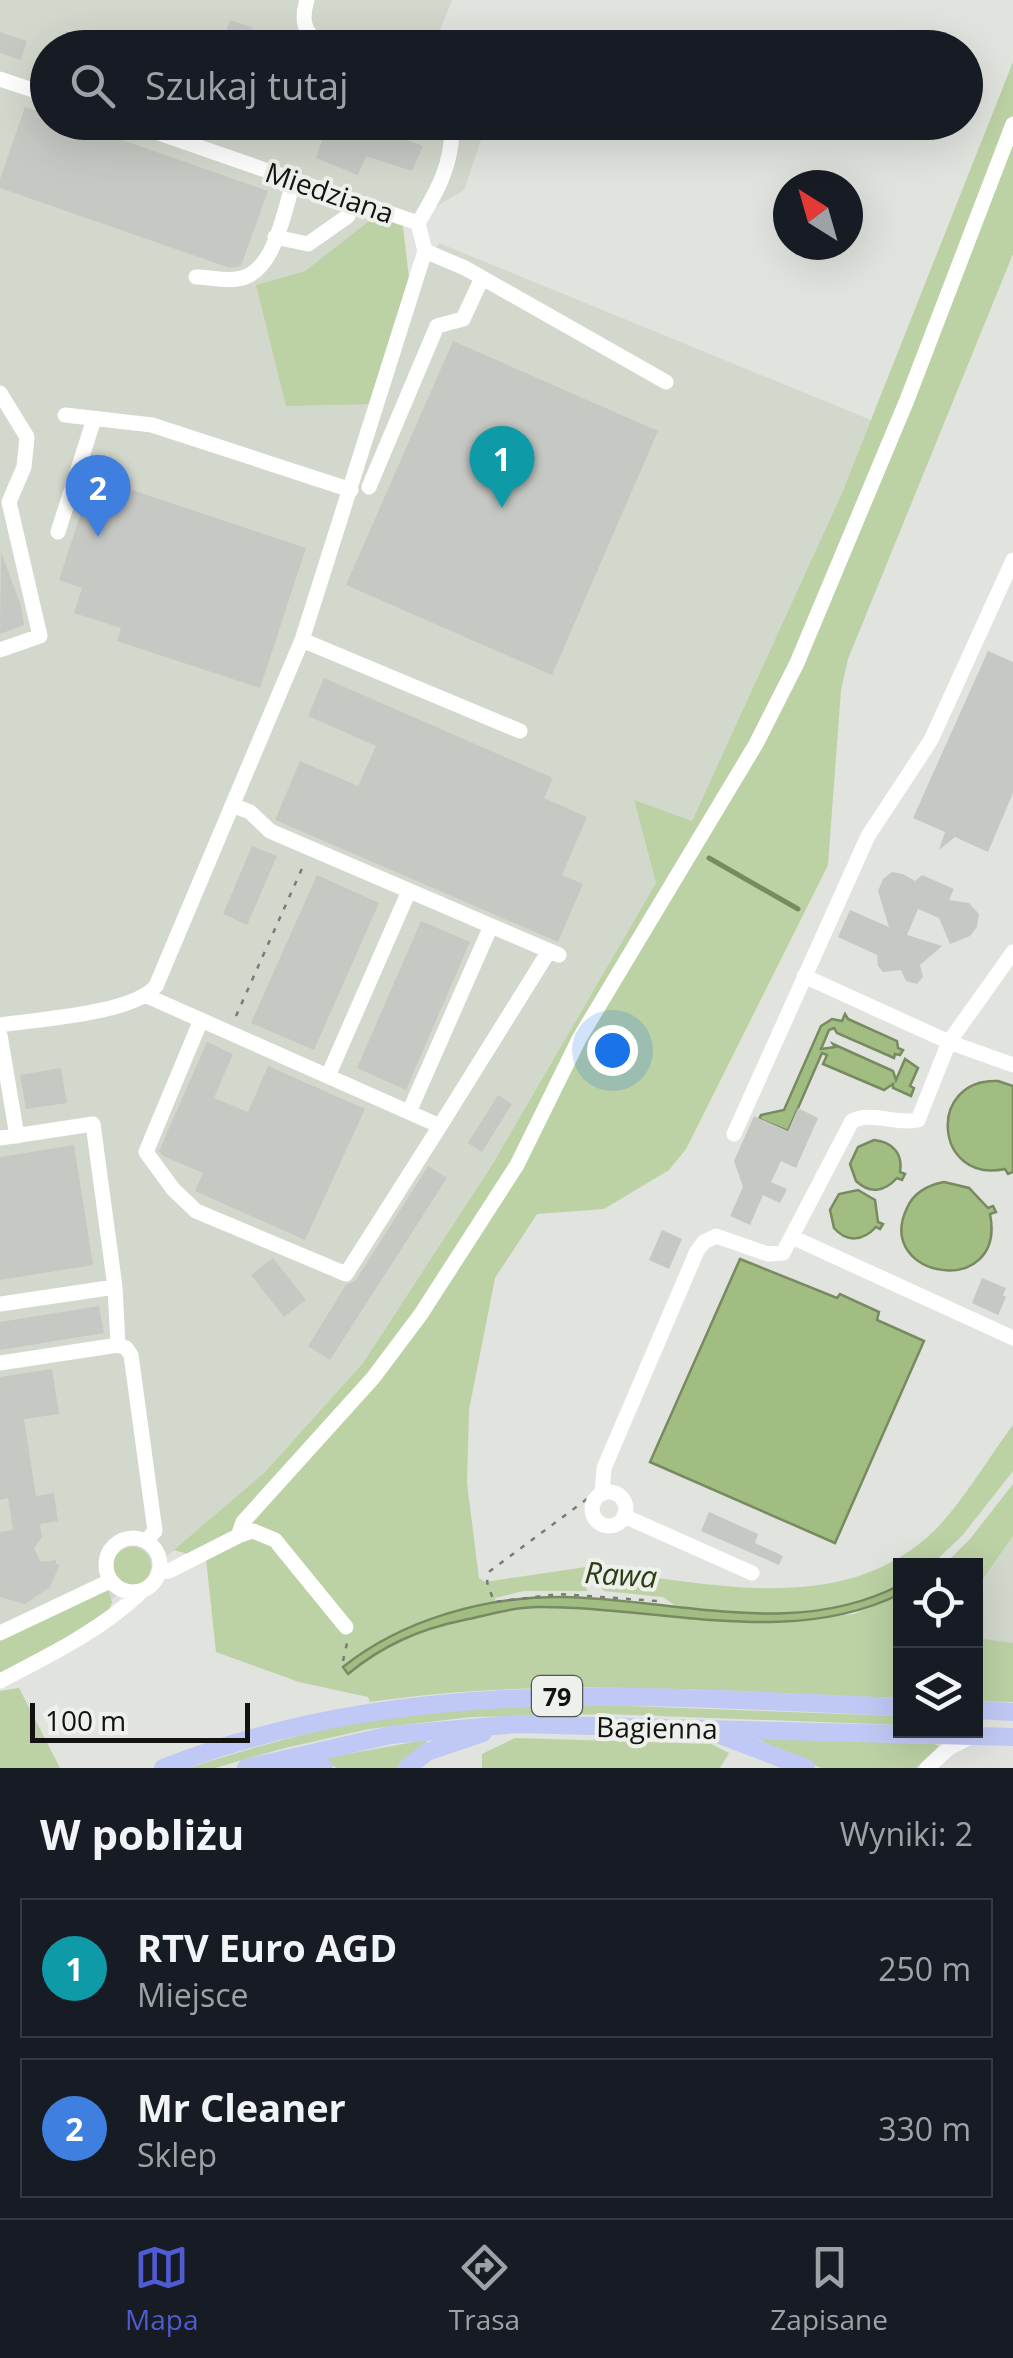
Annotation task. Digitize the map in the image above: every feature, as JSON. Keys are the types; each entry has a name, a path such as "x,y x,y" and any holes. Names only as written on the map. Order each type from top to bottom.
{"main road":[{"name":"Bagienna","path":"163,1768 298,1727 385,1709 470,1699 630,1697 893,1707"},
{"path":"983,1710 1013,1712"},
{"name":"Bagienna","path":"246,1768 412,1732 517,1724 893,1733"},
{"path":"407,1768 427,1752 450,1742 517,1724"},
{"path":"709,1730 806,1768"},
{"name":"Bagienna","path":"983,1736 1013,1738"},
{"path":"284,1757 324,1768"}],"street":[{"path":"305,30 307,0"},
{"path":"0,79 30,89"},
{"path":"238,1536 243,1522 373,1378 447,1274 517,1165 579,1040 756,744 797,663 908,400 1013,124"},
{"name":"Miedziana","path":"179,140 418,222"},
{"path":"0,1025 123,1006 147,996 156,986 302,640 425,251 418,222 447,167 450,140"},
{"path":"196,276 237,279 255,274 266,260 294,180"},
{"path":"275,237 308,244 348,216"},
{"path":"425,251 482,278 666,382"},
{"path":"369,487 437,326 463,318 482,278"},
{"path":"0,393 27,437 24,467 9,502 40,636 0,650"},
{"path":"65,416 152,426 352,490"},
{"path":"58,532 94,419"},
{"path":"734,1134 868,836 931,740 1013,560"},
{"path":"302,640 520,731"},
{"path":"201,1020 146,1152 196,1211 346,1274 554,953 270,832 250,812 232,804"},
{"path":"328,1076 409,891"},
{"path":"410,1112 491,926"},
{"path":"602,1488 619,1495 625,1504 624,1516 616,1524 600,1523 593,1508 696,1251 716,1236 768,1254 784,1254 852,1121 865,1115 902,1123 918,1120 949,1042 1013,952"},
{"path":"804,976 949,1042 1013,1065"},
{"path":"147,996 440,1126"},
{"path":"0,1035 8,1137 93,1124 115,1288 118,1345"},
{"path":"792,1236 1013,1338"},
{"path":"0,1304 115,1288"},
{"path":"0,1363 118,1345 132,1355 143,1392 156,1531 146,1541"},
{"path":"624,1516 752,1574"},
{"path":"160,1572 253,1532 275,1540 346,1627"},
{"path":"0,1681 89,1633 156,1581 160,1572 158,1554 146,1541 128,1538 112,1547 105,1564 110,1581 124,1592 141,1592"},
{"path":"0,1634 110,1581"},
{"path":"926,1768 949,1748 969,1738"}],"path":[{"path":"229,1032 310,848"},
{"path":"602,1488 490,1571 487,1582 494,1602 559,1594 658,1601"},
{"path":"343,1661 346,1627"}],"shaded area":[{"path":"0,0 452,0 440,30 30,30 30,140 481,140 464,190 427,212 374,217 305,271 256,285 411,296 439,243 871,420 842,493 692,821 634,801 656,883 492,1165 363,1363 265,1472 204,1527 92,1615 0,1663"},
{"path":"1013,62 1013,254 848,659 841,690 828,865 686,1149 669,1170 604,1209 537,1214 495,1278 469,1410 467,1483 479,1578 485,1582 593,1566 598,1570 686,1582 775,1588 818,1585 860,1576 893,1561 893,1588 819,1610 763,1613 677,1607 663,1597 604,1591 590,1571 584,1574 587,1591 523,1591 495,1598 498,1613 535,1607 798,1621 854,1614 893,1597 893,1698 569,1688 436,1694 370,1702 368,1697 299,1682 216,1652 206,1559 174,1550 265,1472 363,1363 492,1165 656,883 634,800 692,821 842,493"},
{"path":"374,217 403,226 411,296 373,404 286,406 256,285 305,271"},
{"path":"845,1014 848,1019 897,1041 898,1048 903,1050 900,1055 895,1054 894,1058 837,1033 834,1028 829,1030 821,1049 835,1047 833,1044 893,1071 896,1080 905,1059 918,1068 910,1086 914,1088 911,1096 893,1088 893,1084 884,1090 823,1064 827,1055 822,1053 788,1131 759,1119 761,1115 784,1110 821,1026 832,1019 842,1021"},
{"path":"998,1081 1013,1086 1013,1172 1008,1174 1005,1169 981,1169 964,1161 953,1147 948,1130 950,1111 959,1096 975,1085"},
{"path":"874,1140 895,1150 900,1172 905,1174 902,1180 897,1178 878,1190 856,1181 850,1164 858,1147"},
{"path":"944,1182 969,1188 996,1212 990,1214 990,1241 979,1259 962,1269 942,1270 923,1264 908,1251 902,1232 913,1198 927,1187"},
{"path":"858,1190 875,1200 878,1222 883,1224 866,1235 850,1238 834,1228 830,1210 839,1194"},
{"path":"740,1259 837,1298 840,1294 879,1312 877,1320 924,1341 835,1543 650,1462"},
{"path":"1013,1425 1013,1471 962,1536 938,1558 899,1558 945,1519"},
{"path":"1013,1484 1013,1536 983,1579 983,1558 951,1558"},
{"path":"1013,1536 1013,1643 983,1640 983,1579"},
{"path":"132,1547 146,1552 151,1566 146,1580 132,1585 118,1580 113,1566 118,1552"},
{"path":"893,1588 893,1597 858,1610 814,1619 768,1622 584,1608 520,1608 432,1628 388,1647 348,1674 343,1667 419,1623 505,1601 563,1597 777,1613 819,1610 860,1601"},
{"path":"108,1590 112,1602 109,1610 0,1673 0,1639"},
{"path":"983,1639 1013,1643 1013,1702 983,1701"},
{"path":"19,1688 60,1768 0,1768 0,1691"},
{"path":"601,1705 893,1716 893,1725 608,1714 471,1717 369,1729 215,1768 189,1768 340,1726 421,1713"},
{"path":"515,1738 711,1744 729,1753 720,1768 482,1768 482,1754"},
{"path":"755,1738 939,1746 916,1768 821,1768"},
{"path":"425,1740 397,1768 337,1768 320,1759"}],"building":[{"path":"230,20 253,28 252,30 227,30"},
{"path":"0,32 27,41 21,60 0,53"},
{"path":"25,107 30,109 30,140 122,140 268,191 241,266 230,268 0,188"},
{"path":"322,140 408,140 423,146 412,171 366,156 358,175 316,158"},
{"path":"453,341 658,431 552,675 346,585"},
{"path":"93,477 306,548 260,688 117,641 121,628 74,613 82,588 59,580"},
{"path":"1,552 24,625 0,634"},
{"path":"988,651 1013,662 1013,793 988,852 955,837 939,850 945,832 913,818"},
{"path":"324,678 553,778 544,798 587,817 562,875 583,884 558,942 275,820 300,761 358,786 376,746 308,716"},
{"path":"252,846 277,856 247,925 223,914"},
{"path":"892,872 915,881 922,875 954,889 949,900 969,903 979,914 977,927 970,936 950,944 939,918 918,909 907,935 942,946 920,965 923,977 917,984 906,981 901,970 883,972 877,955 838,937 850,910 889,927 878,891 883,879"},
{"path":"317,875 379,903 314,1050 251,1023"},
{"path":"421,921 470,942 406,1090 357,1068"},
{"path":"207,1042 233,1054 214,1098 248,1112 268,1066 365,1109 305,1240 195,1191 203,1173 159,1151"},
{"path":"61,1068 67,1103 26,1109 20,1075"},
{"path":"498,1095 512,1104 482,1152 468,1143"},
{"path":"798,1108 818,1118 796,1168 781,1161 771,1182 787,1189 780,1203 763,1195 750,1225 730,1216 743,1187 734,1161 754,1116 788,1131"},
{"path":"74,1145 93,1265 0,1280 0,1157"},
{"path":"428,1166 447,1178 330,1360 308,1346 346,1285 356,1280"},
{"path":"662,1230 682,1239 669,1269 649,1260"},
{"path":"273,1258 306,1300 284,1317 251,1275"},
{"path":"982,1278 1006,1288 998,1315 972,1303"},
{"path":"99,1306 104,1333 0,1350 0,1322"},
{"path":"52,1369 59,1414 24,1419 36,1496 54,1493 58,1521 40,1524 42,1537 34,1548 41,1562 56,1560 60,1564 50,1587 25,1604 0,1597 0,1532 13,1530 8,1498 0,1500 0,1377"},
{"path":"709,1512 758,1534 755,1543 783,1556 779,1565 701,1531"}],"waterway":[{"path":"709,858 798,909"}],"place":[{"name":"RTV Euro AGD","path":"502,508"},
{"name":"Mr Cleaner","path":"98,537"}],"water label":[{"name":"Rawa","path":"621,1574"}]}
